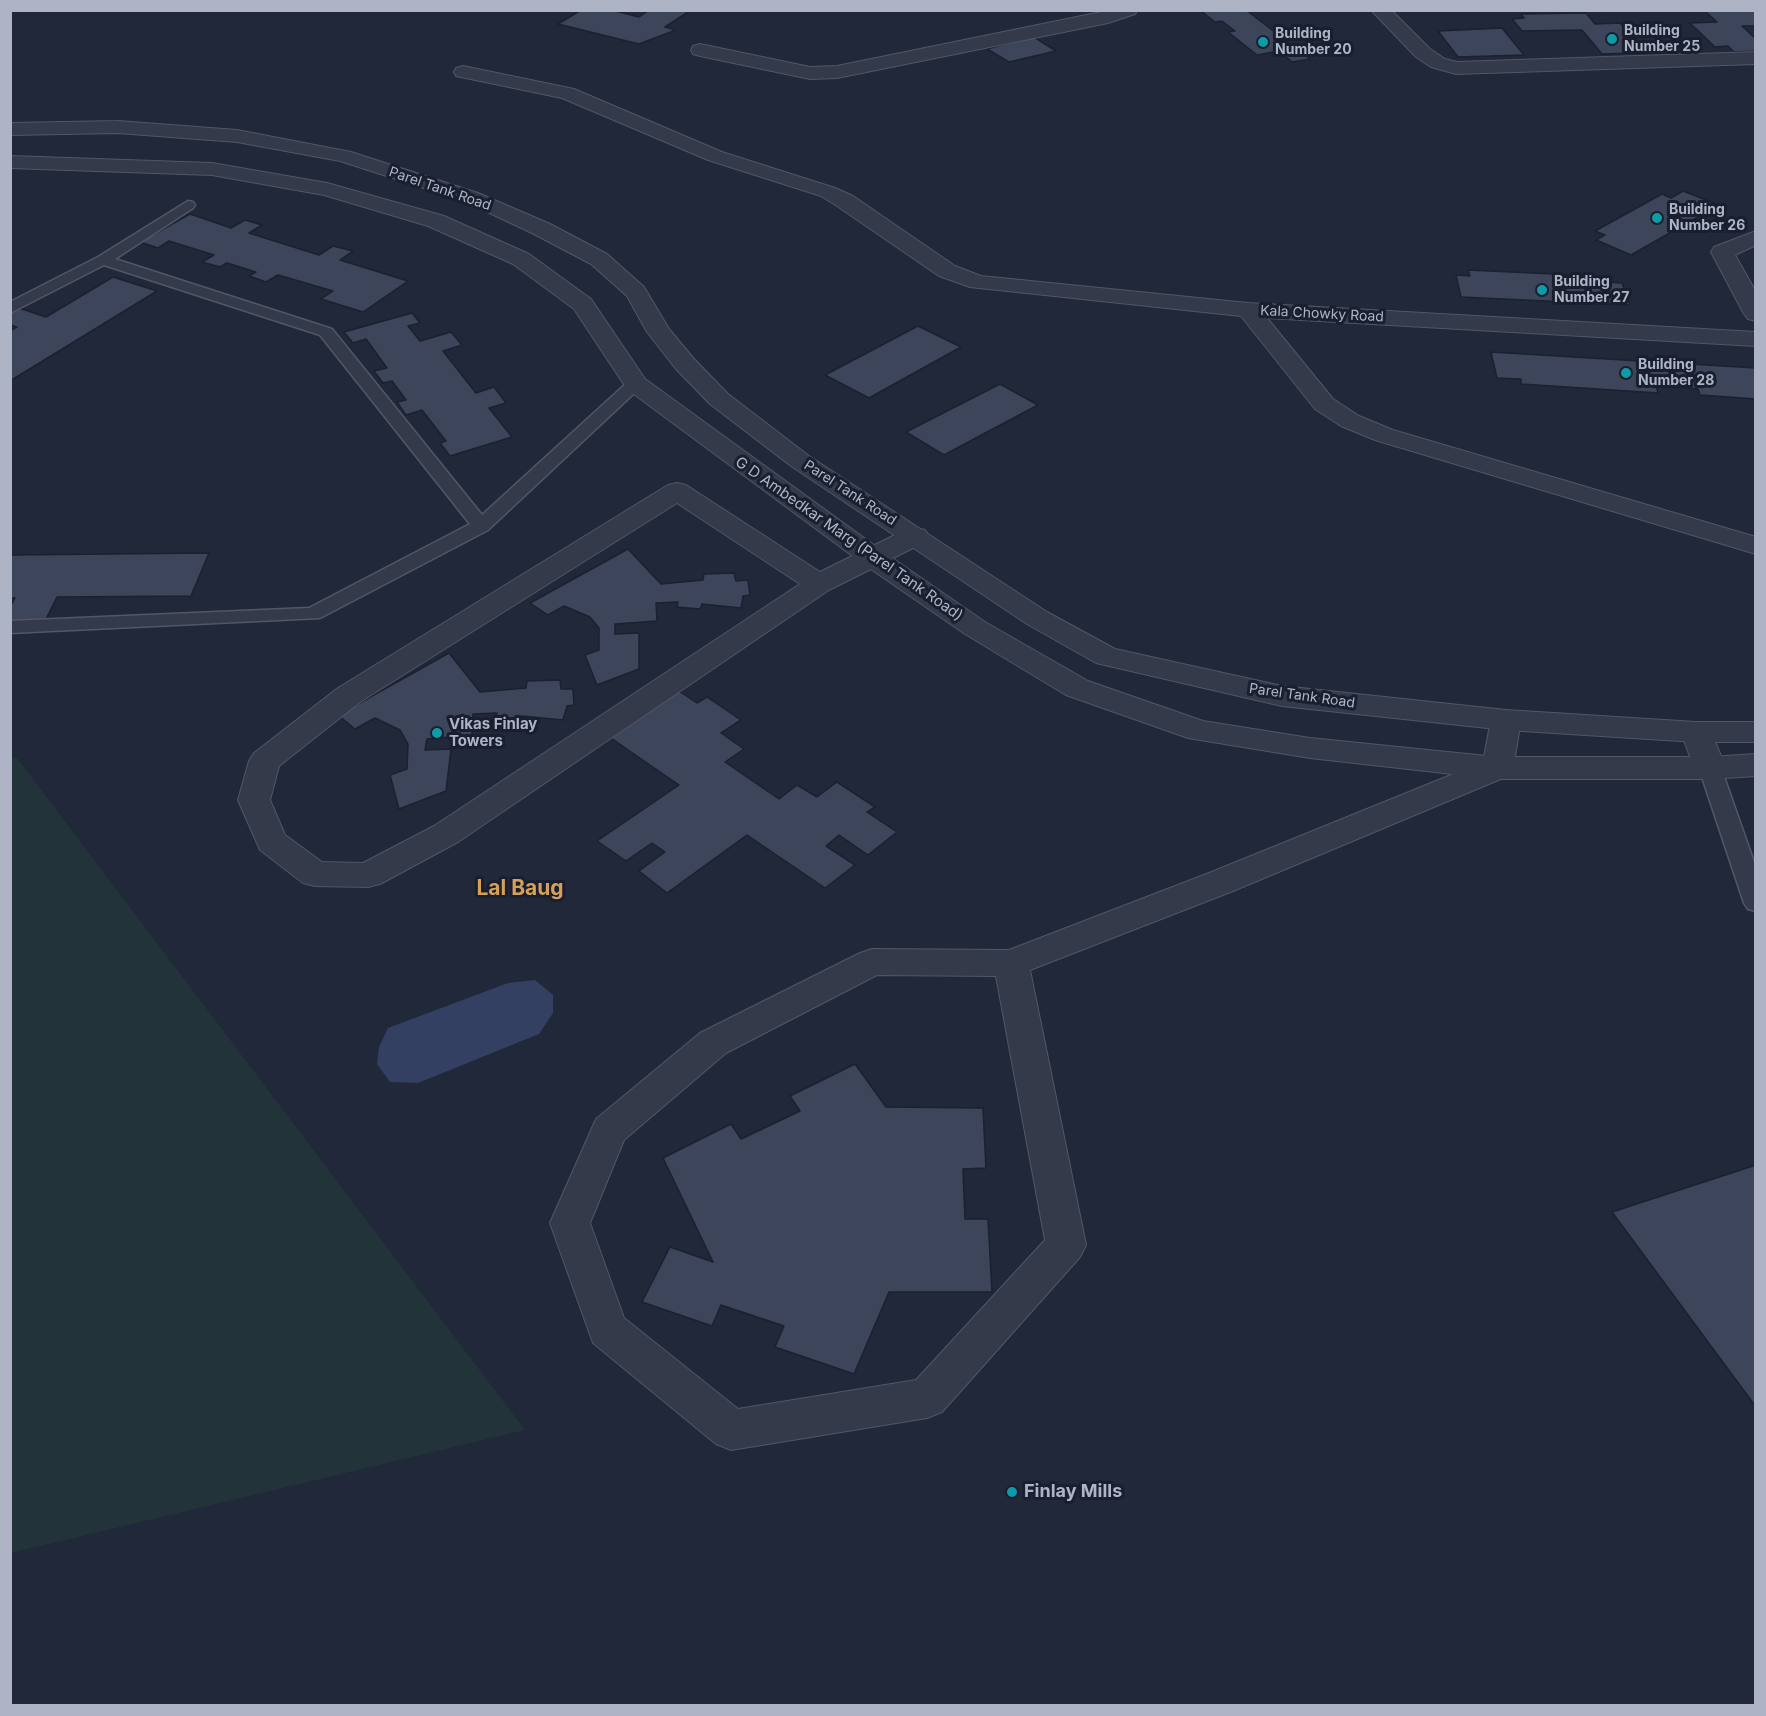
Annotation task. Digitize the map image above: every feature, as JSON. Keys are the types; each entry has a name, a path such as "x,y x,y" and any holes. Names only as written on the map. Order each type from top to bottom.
{"street":[{"path":"700,50 810,73 837,72 1107,18 1129,10"},
{"path":"1380,10 1423,53 1438,63 1456,68 1755,58"},
{"path":"463,72 567,93 715,156 828,192 960,278 978,282 1248,310"},
{"name":"Parel Tank Road","path":"10,129 118,127 237,136 344,156 471,197 542,229 599,259 636,292 659,332 685,364 719,399 800,460 1037,618 1106,656 1282,696 1506,720 1696,732 1755,732"},
{"name":"G D Ambedkar Marg (Parel Tank Road)","path":"10,162 212,169 327,189 436,221 521,259 583,304 636,384 674,414 975,628 1077,688 1199,731 1310,748 1497,768 1710,768 1755,765"},
{"path":"1755,237 1722,252 1755,314"},
{"name":"Kala Chowky Road","path":"1248,310 1755,339"},
{"name":"Kala Chowky Road","path":"1248,310 1324,404 1350,422 1384,435 1755,546"},
{"path":"674,414 719,399"},
{"path":"819,584 677,491 349,695 265,761 254,800 272,842 315,874 368,875 446,834 819,584 915,536"},
{"path":"1011,963 1066,1245 927,1398 731,1430 608,1330 570,1223 609,1130 713,1042 872,962 1011,963 1221,882 1497,768 1506,720"},
{"path":"1696,732 1710,768"}],"lane":[{"path":"10,308 104,260 188,205"},
{"path":"104,260 326,332 481,526"},
{"path":"10,627 314,614 481,526 636,384"},
{"path":"1710,768 1755,903"}],"shaded area":[{"path":"17,758 525,1430 11,1553 10,759"}],"water":[{"path":"535,980 553,995 553,1013 539,1034 418,1083 390,1082 377,1064 379,1047 388,1028 508,983"}],"building":[{"path":"581,10 611,10 639,17 649,10 691,10 665,27 676,30 639,44 558,24"},
{"name":"Building Number 20","path":"1200,10 1246,10 1310,59 1292,62 1279,51 1257,55 1228,32 1235,31 1222,21 1215,22"},
{"path":"1756,10 1756,26 1742,26 1756,39 1756,51 1734,52 1728,46 1715,47 1690,23 1717,22 1705,11"},
{"name":"Building Number 25","path":"1586,13 1595,24 1620,23 1641,47 1633,47 1638,53 1602,54 1582,30 1522,31 1512,19 1524,18 1521,14"},
{"path":"1502,28 1524,55 1458,57 1438,31"},
{"path":"1034,37 1056,51 1009,62 987,49"},
{"name":"Building Number 26","path":"1683,191 1719,205 1631,255 1596,240 1605,235 1595,231 1662,194 1671,198"},
{"path":"190,214 231,228 245,220 262,225 249,233 319,255 333,246 353,251 340,260 408,281 363,312 321,299 333,291 278,275 266,282 249,276 256,272 227,263 220,267 202,262 214,255 169,241 158,248 140,242"},
{"name":"Building Number 27","path":"1468,270 1597,276 1600,282 1622,283 1630,305 1461,297 1456,275 1470,276"},
{"path":"113,277 157,291 10,381 10,331 17,327 10,325 10,312 19,308 46,317"},
{"path":"412,313 420,323 408,326 420,341 451,332 462,345 443,351 476,393 494,387 506,403 489,408 512,437 450,456 440,443 446,441 422,410 406,415 397,402 406,400 392,381 383,383 374,371 387,368 366,339 353,343 344,332"},
{"path":"918,326 961,347 869,398 825,375"},
{"name":"Building Number 28","path":"1491,352 1756,368 1756,399 1700,395 1698,389 1656,386 1658,393 1521,384 1521,379 1497,378"},
{"path":"1000,384 1038,405 944,455 906,432"},
{"path":"628,549 661,584 703,580 704,574 734,573 736,581 748,580 750,595 743,596 741,608 702,604 700,609 677,607 678,602 656,603 657,621 615,624 615,634 639,633 639,669 597,685 585,655 599,650 599,628 590,617 564,606 548,615 530,603"},
{"path":"209,553 191,596 57,597 44,623 10,623 10,607 15,598 10,598 10,555"},
{"name":"Vikas Finlay Towers","path":"449,653 480,692 526,688 527,681 560,680 561,689 573,689 574,705 567,706 563,720 522,716 519,722 495,719 497,713 473,714 472,735 427,739 425,750 451,749 446,791 399,809 390,775 407,769 408,744 400,730 375,718 355,729 338,715"},
{"path":"676,689 697,703 707,697 741,720 721,733 744,749 725,762 779,799 797,785 817,797 837,782 875,807 867,812 897,832 868,855 839,835 826,846 855,865 825,888 747,835 667,893 639,871 665,852 652,843 626,861 597,841 679,785 605,734"},
{"path":"855,1064 886,1107 983,1108 986,1168 963,1169 965,1219 988,1219 992,1292 889,1292 854,1374 775,1347 784,1326 721,1305 712,1326 642,1302 670,1247 713,1262 663,1158 731,1124 741,1139 800,1111 790,1096"},
{"path":"1756,1165 1756,1407 1612,1212"}],"place":[{"name":"Building Number 25","path":"1612,39"},
{"name":"Building Number 20","path":"1263,42"},
{"name":"Building Number 26","path":"1657,218"},
{"name":"Building Number 27","path":"1542,290"},
{"name":"Building Number 28","path":"1626,373"},
{"name":"Vikas Finlay Towers","path":"437,733"},
{"name":"Finlay Mills","path":"1012,1492"}],"district":[{"name":"Lal Baug","path":"520,889"}]}
